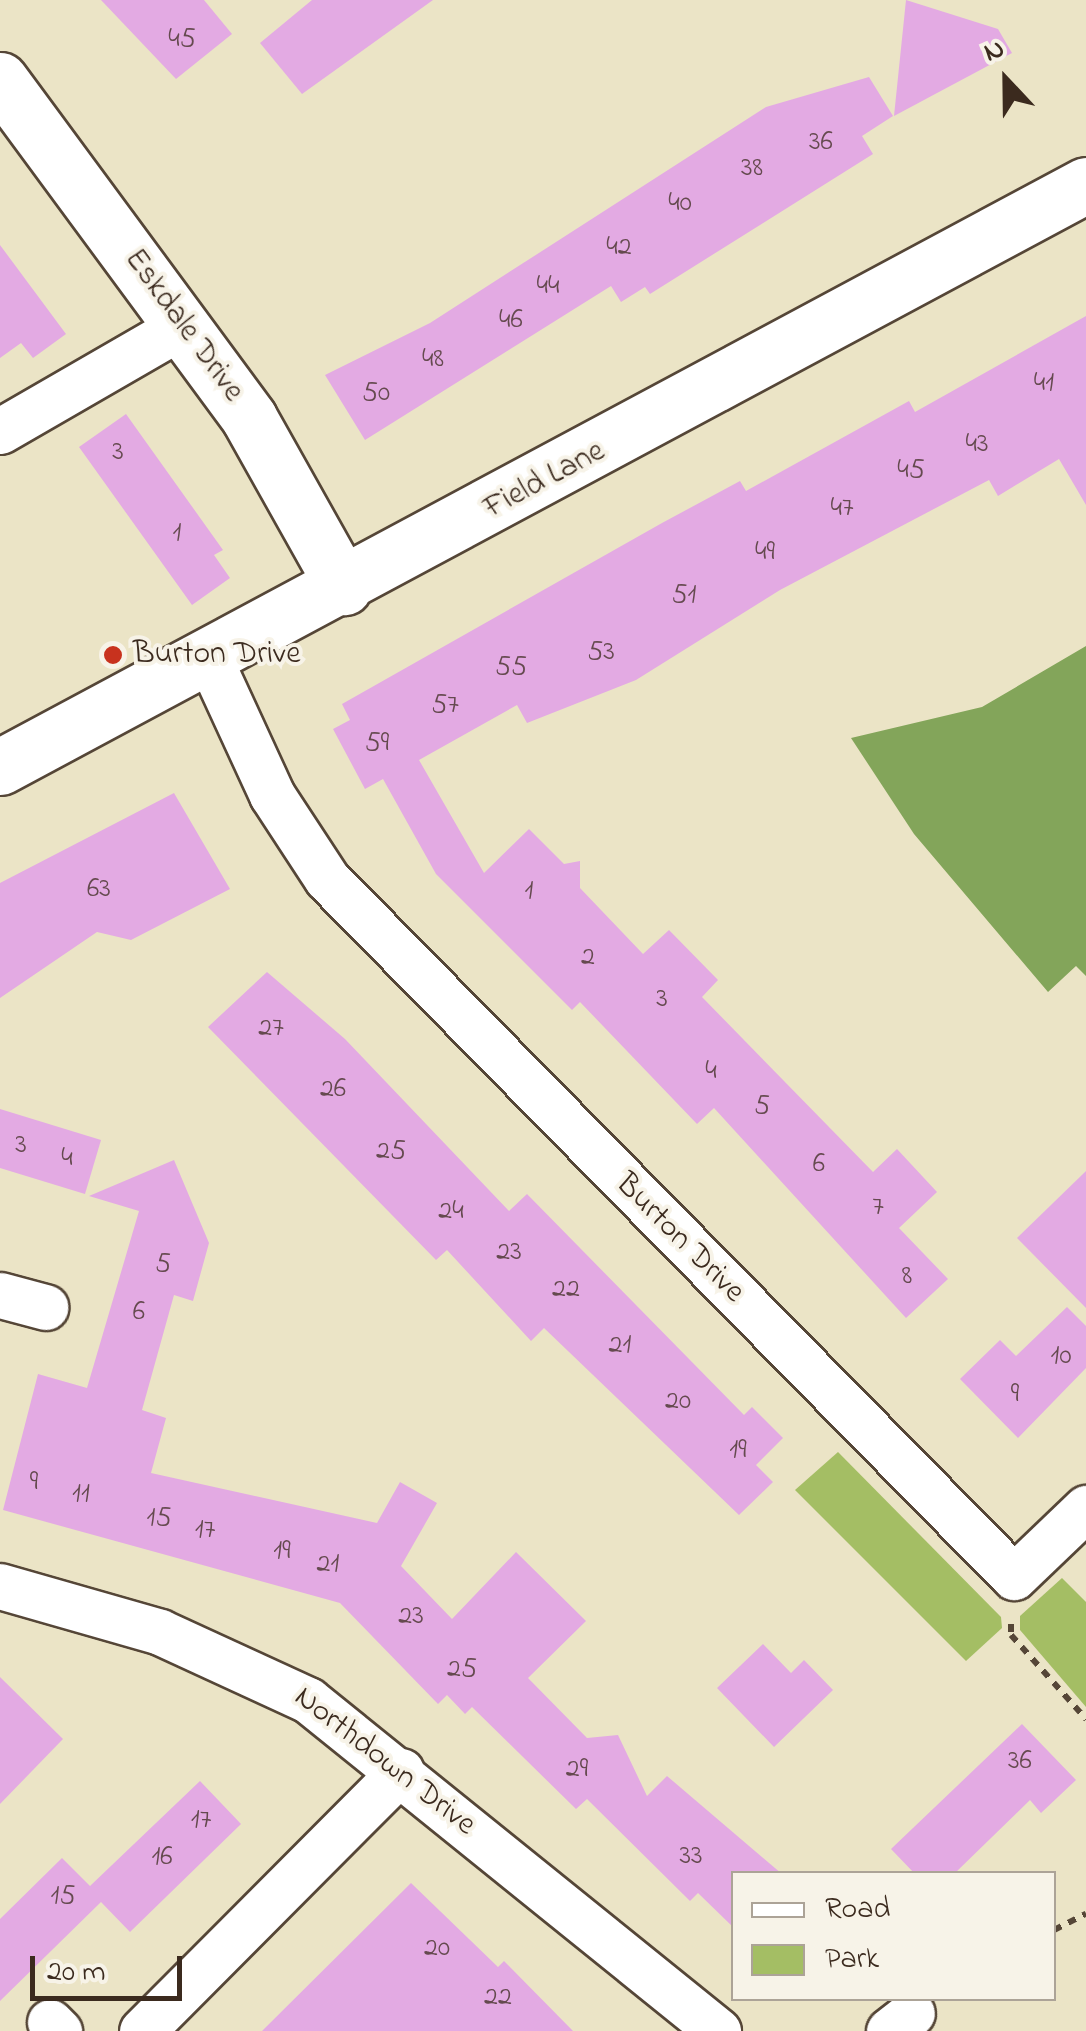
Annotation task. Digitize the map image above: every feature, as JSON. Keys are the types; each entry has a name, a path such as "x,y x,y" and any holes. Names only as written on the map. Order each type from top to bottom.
{"street":[{"name":"Eskdale Drive","path":"0,80 185,324 270,449 344,587"},
{"name":"Field Lane","path":"0,767 344,587 1086,186"},
{"path":"0,431 185,324"},
{"name":"Burton Drive","path":"208,658 272,795 327,879 1014,1578"},
{"path":"0,1295 45,1307"},
{"path":"1014,1578 1086,1508"},
{"name":"Northdown Drive","path":"0,1586 245,1666 308,1700 401,1771 718,2031"},
{"path":"142,2031 401,1771"}],"path":[{"path":"1014,1578 1011,1636 1086,1719"},
{"path":"1056,1929 1086,1914"}],"green space":[{"path":"1086,646 1086,976 1076,966 1048,992 914,834 851,738 982,707"},
{"path":"838,1452 1001,1617 1002,1628 966,1661 795,1490"},
{"path":"1062,1578 1086,1602 1086,1707 1020,1630 1020,1616"}],"building":[{"path":"101,0 204,0 232,34 176,79"},
{"path":"312,0 433,0 302,94 260,43"},
{"path":"906,0 998,29 1012,53 894,116"},
{"path":"869,77 893,116 862,136 873,154 650,294 645,287 621,302 611,286 365,440 325,375 430,323 766,107"},
{"path":"0,245 66,334 33,358 21,343 0,358"},
{"path":"1086,316 1086,505 1059,459 998,496 989,480 780,590 636,680 527,723 517,705 419,760 484,873 529,829 564,864 580,861 580,888 643,954 669,930 718,980 702,997 873,1172 897,1149 937,1192 899,1228 948,1279 906,1318 714,1108 697,1124 580,1002 572,1010 436,874 383,779 365,789 333,729 350,720 342,704 662,523 740,481 746,491 909,401 915,412"},
{"path":"126,414 223,550 214,555 230,578 192,605 79,447"},
{"path":"174,793 230,889 131,940 97,932 0,998 0,883"},
{"path":"267,972 345,1039 509,1211 527,1194 744,1415 752,1407 783,1438 756,1465 773,1482 739,1515 544,1328 531,1341 447,1250 436,1260 208,1027"},
{"path":"0,1109 101,1140 85,1194 0,1168"},
{"path":"174,1160 209,1243 193,1301 174,1295 142,1410 166,1418 151,1473 377,1523 400,1482 437,1503 401,1566 452,1619 516,1552 586,1621 528,1678 587,1738 618,1735 647,1796 667,1776 778,1871 731,1871 731,1925 698,1893 690,1901 587,1799 576,1809 472,1707 465,1714 447,1695 438,1704 340,1603 3,1510 38,1374 87,1388 139,1211 89,1196"},
{"path":"1086,1171 1086,1308 1017,1238"},
{"path":"1067,1307 1086,1326 1086,1368 1018,1438 960,1379 1000,1340 1016,1356"},
{"path":"763,1644 791,1673 804,1660 833,1690 774,1747 717,1688"},
{"path":"0,1677 63,1739 0,1804"},
{"path":"1022,1724 1076,1780 1041,1813 1030,1800 957,1871 912,1871 891,1849"},
{"path":"200,1781 241,1824 130,1932 101,1902 0,2001 0,1919 62,1858 90,1886"},
{"path":"411,1883 498,1967 504,1961 573,2031 262,2031"}],"place":[{"name":"Burton Drive","path":"113,655"}]}
